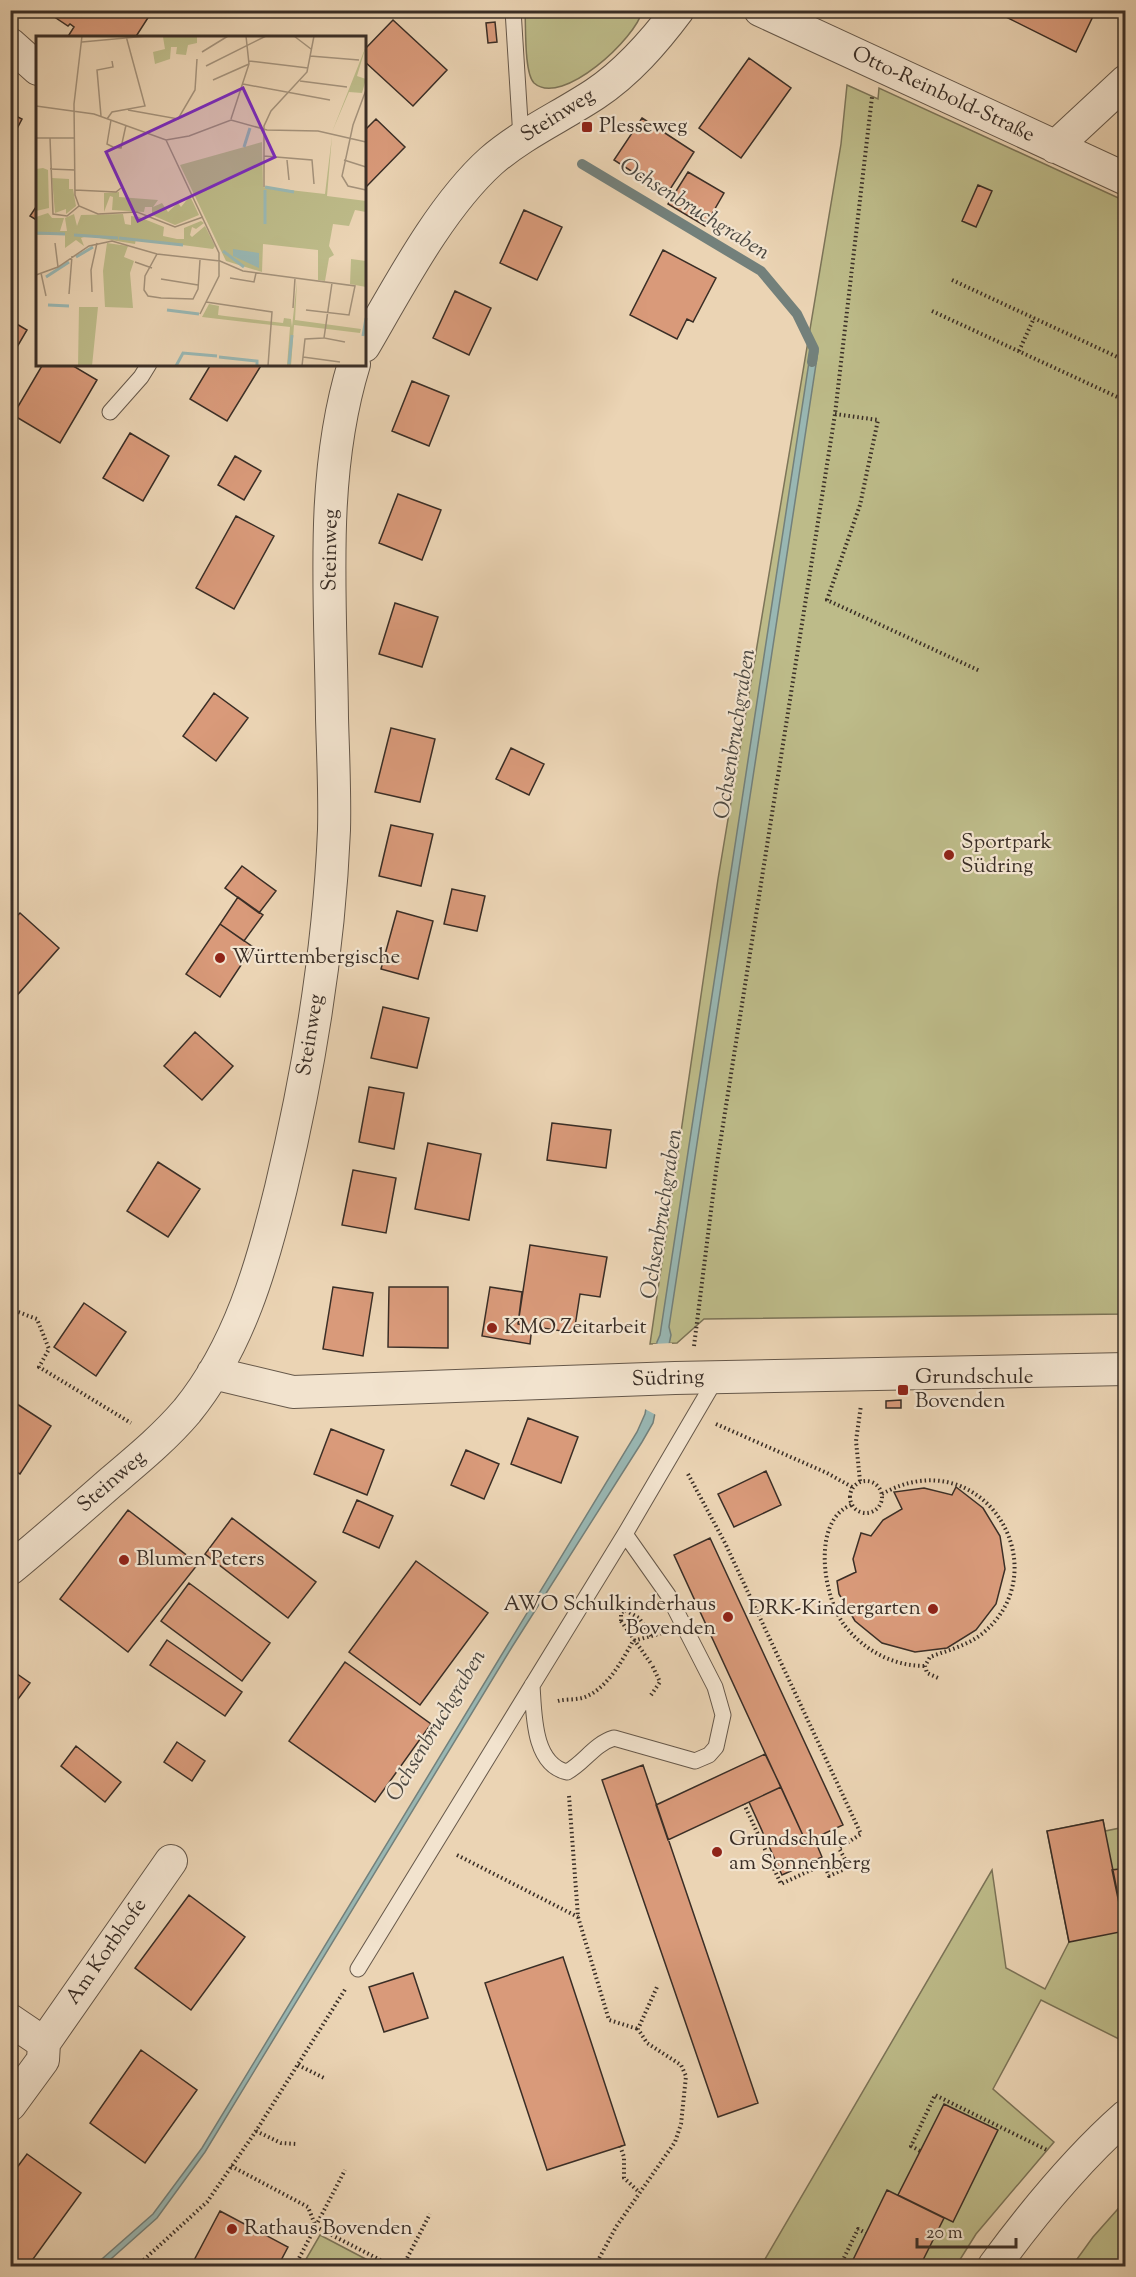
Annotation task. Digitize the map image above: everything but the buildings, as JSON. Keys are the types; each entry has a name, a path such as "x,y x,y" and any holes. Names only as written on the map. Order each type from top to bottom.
{"street":[{"name":"Steinweg","path":"366,343 396,292 464,190 491,162 522,138 606,86 652,44 678,10"},
{"name":"Otto-Reinbold-Straße","path":"760,10 1125,179"},
{"path":"10,44 36,67"},
{"path":"1055,147 1125,81"},
{"name":"Steinweg","path":"10,1569 159,1441 188,1410 232,1339 251,1295 268,1240 293,1136 312,1037 328,924 334,828 330,544 338,429 354,366"},
{"name":"Südring","path":"213,1373 293,1392 695,1378 1125,1369"},
{"name":"Am Korbhofe","path":"10,2105 43,2060 44,2043 171,1861"},
{"path":"10,2019 44,2043"},
{"path":"994,2266 1018,2233 1077,2165 1125,2116"}],"lane":[{"path":"513,10 522,138"},
{"path":"110,412 148,366"},
{"path":"358,1969 675,1450 690,1423 695,1378"},
{"path":"532,1685 534,1715 547,1762 556,1770 567,1772 578,1766 594,1749 614,1738 695,1761 709,1755 717,1747 723,1715 715,1687 669,1595 625,1534"}],"path":[{"path":"695,1378 695,1318 717,1163 835,414 876,64"},
{"path":"952,280 1125,361"},
{"path":"932,311 1125,401"},
{"path":"1019,351 1034,318"},
{"path":"835,414 878,420 860,505 827,600 980,671"},
{"path":"10,1309 37,1319 49,1349 39,1367 121,1417"},
{"path":"860,1482 856,1441 865,1374"},
{"path":"690,1423 708,1420 827,1473 852,1487"},
{"path":"675,1450 725,1543 861,1834 838,1848 849,1868 829,1876 824,1864 781,1884 744,1804"},
{"path":"882,1494 901,1484 922,1480 951,1481 965,1486 989,1505 1005,1528 1011,1542 1014,1556 1012,1585 1002,1612 982,1633 957,1648 930,1657 925,1666 927,1673 938,1678"},
{"path":"860,1482 874,1482 882,1494 880,1505 871,1512 860,1512 851,1505 852,1487 860,1482"},
{"path":"851,1505 836,1515 826,1542 827,1584 833,1605 844,1625 881,1657 896,1664 925,1666"},
{"path":"651,1636 633,1613 626,1610 621,1613 621,1621 652,1665 660,1682 651,1695"},
{"path":"534,1715 559,1700 582,1698 592,1692 616,1670 633,1641 662,1634 682,1621"},
{"path":"567,1772 578,1917 609,2020 638,2029 647,2043 681,2065 686,2076 683,2088 685,2103 675,2142 616,2227 595,2266"},
{"path":"435,1843 578,1917"},
{"path":"137,2266 207,2202 256,2131 358,1969"},
{"path":"638,2029 657,1987"},
{"path":"298,2065 324,2078"},
{"path":"920,2151 910,2146 935,2095 1077,2165"},
{"path":"256,2131 281,2143 296,2145"},
{"path":"620,2146 624,2157 624,2178 639,2192"},
{"path":"231,2166 308,2207 316,2227 392,2266"},
{"path":"295,2266 345,2170"},
{"path":"402,2266 430,2214"},
{"path":"840,2266 858,2229 866,2233"}],"shaded area":[{"path":"525,10 642,11 627,37 597,66 562,86 546,88 534,83 531,78 526,49"},
{"name":"Sportpark Südring","path":"847,85 878,99 879,88 1125,201 1125,1314 704,1319 677,1343 650,1344 718,879 841,144"},
{"path":"1103,1820 1105,1831 1125,1827 1125,2042 1041,2000 993,2089 1054,2142 976,2234 956,2266 761,2266 992,1870 1006,1968 1045,1989 1069,1942 1047,1831"},
{"path":"1125,2201 1125,2266 1072,2266 1093,2237"},
{"path":"320,2235 379,2266 302,2266"}],"water":[{"path":"811,349 818,351 669,1327 671,1335 653,1423 512,1647 205,2152 157,2218 103,2266 94,2266 153,2214 202,2148 637,1432 645,1414 660,1335"}],"pier":[{"path":"672,1343 658,1416 643,1408 653,1344"}],"waterway":[{"name":"Ochsenbruchgraben","path":"582,164 761,271 797,314 814,349 812,362"}],"place":[{"name":"Plesseweg","path":"587,127"},
{"name":"Sportpark Südring","path":"949,855"},
{"name":"Württembergische","path":"220,958"},
{"name":"KMO Zeitarbeit","path":"492,1328"},
{"name":"Grundschule Bovenden","path":"903,1390"},
{"name":"Blumen Peters","path":"124,1560"},
{"name":"DRK-Kindergarten","path":"933,1609"},
{"name":"AWO Schulkinderhaus Bovenden","path":"728,1617"},
{"name":"Grundschule am Sonnenberg","path":"717,1852"},
{"name":"Rathaus Bovenden","path":"232,2229"}]}
